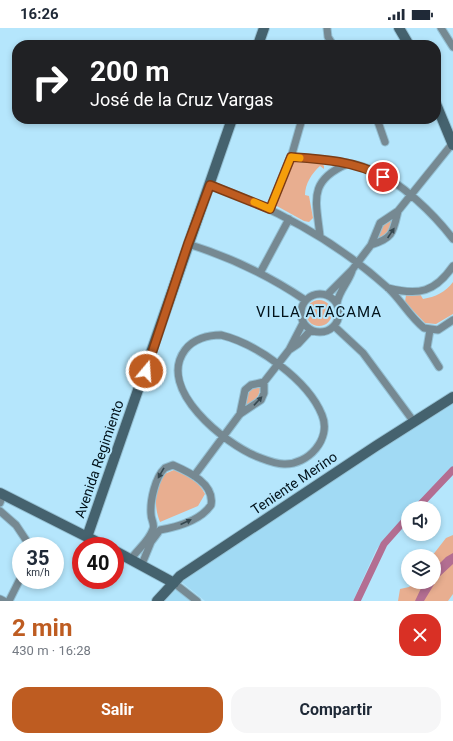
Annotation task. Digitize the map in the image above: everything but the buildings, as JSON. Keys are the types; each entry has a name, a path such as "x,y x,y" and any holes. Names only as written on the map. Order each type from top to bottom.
{"street":[{"path":"260,40 264,28"},
{"path":"327,28 330,40"},
{"path":"398,28 406,40"},
{"path":"441,28 453,47"},
{"path":"337,303 327,295 315,294 304,300 300,311 303,323 311,330 323,332 334,326 339,315 337,303 340,291 349,280 356,263 371,245 380,223 398,211 453,145 441,116"},
{"name":"Avenida Regimiento","path":"87,537 146,371 188,244 230,124"},
{"path":"270,209 291,157 301,124"},
{"path":"379,124 385,142"},
{"path":"291,157 348,163 372,171 410,195 427,210 453,239"},
{"path":"320,236 316,209 318,189 328,173 348,163"},
{"path":"210,185 270,209 320,236 388,288 419,324 430,330 438,330 453,320"},
{"path":"371,245 390,237 394,229 398,211"},
{"path":"260,273 289,218"},
{"path":"188,244 218,253 260,273 304,300"},
{"path":"388,288 416,292 424,290 441,282 453,266"},
{"path":"327,295 352,270"},
{"path":"289,350 303,323"},
{"path":"334,326 363,353 414,422"},
{"path":"194,476 240,414 260,400 264,393 264,382 289,350 311,330"},
{"path":"430,330 427,348 439,367"},
{"path":"220,335 246,345 298,380 322,415 324,424 323,436 313,453 303,460 284,464 258,457 222,437 200,416 183,390 178,366 184,351 191,344 200,339 220,335"},
{"path":"240,414 245,390 251,385 264,382"},
{"name":"Teniente Merino","path":"157,601 187,571 453,397"},
{"path":"142,564 151,542 160,530 188,522 201,515 210,507 212,498 210,491 194,476 173,465 162,470 152,499 151,514 154,525 160,530"},
{"path":"0,499 14,500 87,537"},
{"path":"0,511 16,525 24,537"},
{"path":"131,559 150,536 154,525"},
{"path":"124,556 142,564 174,583 197,601"},
{"path":"9,601 15,589"},
{"path":"0,599 4,601"}],"shaded area":[{"path":"293,161 321,162 324,166 324,169 320,166 314,172 306,187 305,195 309,196 313,218 309,222 304,221 275,205"},
{"path":"395,216 393,225 388,232 375,241 382,226 387,220"},
{"path":"453,282 453,314 436,324 425,323 405,302 406,295 420,294 423,299 427,298 444,291"},
{"path":"319,300 328,304 332,313 328,322 319,326 310,322 306,313 310,304"},
{"path":"254,386 260,386 259,393 253,402 244,408 246,396"},
{"path":"453,400 453,468 421,501 401,501 401,522 376,550 353,601 205,601 179,580"},
{"path":"174,470 196,482 205,494 198,506 160,522 156,504 158,487 162,475"},
{"path":"453,535 453,594 448,601 398,601 400,589 441,589 441,549 437,549 446,538"},
{"path":"453,553 453,564 441,575 441,562"},
{"path":"177,588 192,601 165,601"},
{"path":"421,589 431,589 424,601 415,601"}],"waterway":[{"path":"424,501 453,470"},
{"path":"357,601 384,544 401,525"}],"slow traffic":[{"path":"254,202 270,209 291,157 300,158"}],"district":[{"name":"VILLA ATACAMA","path":"319,312"}],"route":[{"path":"146,371 188,244 210,185 270,209 291,157 348,163 372,171 383,177"}]}
